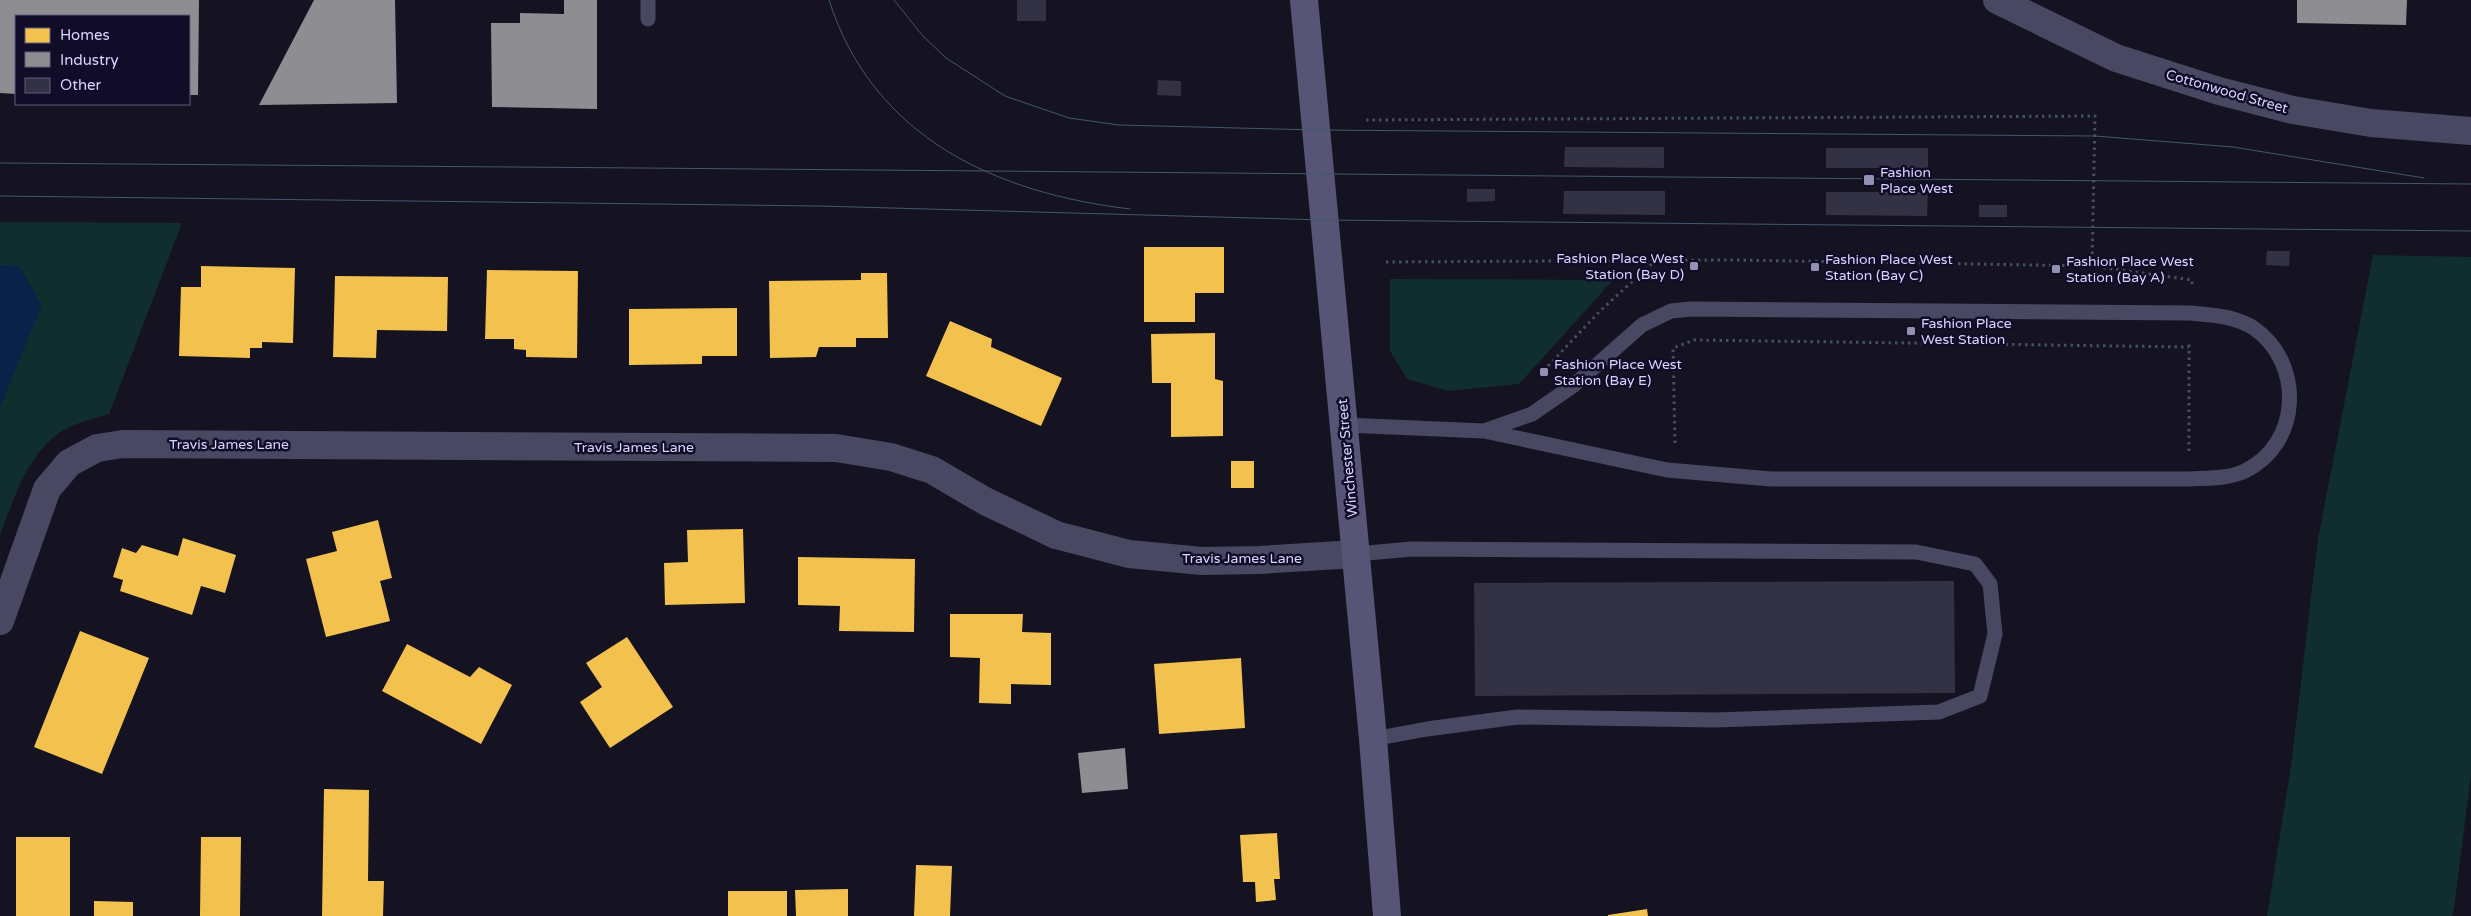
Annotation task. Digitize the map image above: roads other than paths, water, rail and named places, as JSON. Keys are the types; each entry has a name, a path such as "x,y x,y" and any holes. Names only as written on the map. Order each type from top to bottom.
{"main road":[{"name":"Winchester Street","path":"1304,0 1374,739 1387,916"}],"street":[{"name":"Cottonwood Street","path":"1997,0 2116,58 2219,91 2293,110 2370,123 2471,131"},
{"name":"Travis James Lane","path":"0,621 47,489 69,463 97,448 123,444 836,448 892,457 932,470 985,501 1056,535 1129,554 1212,561 1356,554"}],"lane":[{"path":"648,0 648,19"},
{"path":"1344,425 1484,431 1667,470 1771,479 2189,479 2225,477 2244,471 2260,462 2273,450 2289,417 2289,381 2276,350 2254,328 2237,320 2190,313 1671,311 1642,325 1574,385 1532,414 1484,431"},
{"path":"1356,554 1412,549 1916,552 1975,564 1990,584 1995,634 1980,696 1939,712 1715,720 1517,717 1427,729 1374,739"}],"water":[{"path":"0,265 19,266 42,305 0,408"}],"tram line":[{"path":"829,0 849,48 876,89 908,123 946,150 987,172 1033,189 1080,201 1130,209"},
{"path":"894,0 922,35 946,58 1005,96 1069,118 1119,125 1316,130 2095,136 2233,147 2424,178"},
{"path":"0,163 2471,184"},
{"path":"0,196 819,206 1325,220 2471,231"}],"place":[{"name":"Fashion Place West","path":"1869,180"},
{"name":"Fashion Place West Station (Bay D)","path":"1694,266"},
{"name":"Fashion Place West Station (Bay C)","path":"1815,267"},
{"name":"Fashion Place West Station (Bay A)","path":"2056,269"},
{"name":"Fashion Place West Station","path":"1911,331"},
{"name":"Fashion Place West Station (Bay E)","path":"1544,372"}]}
